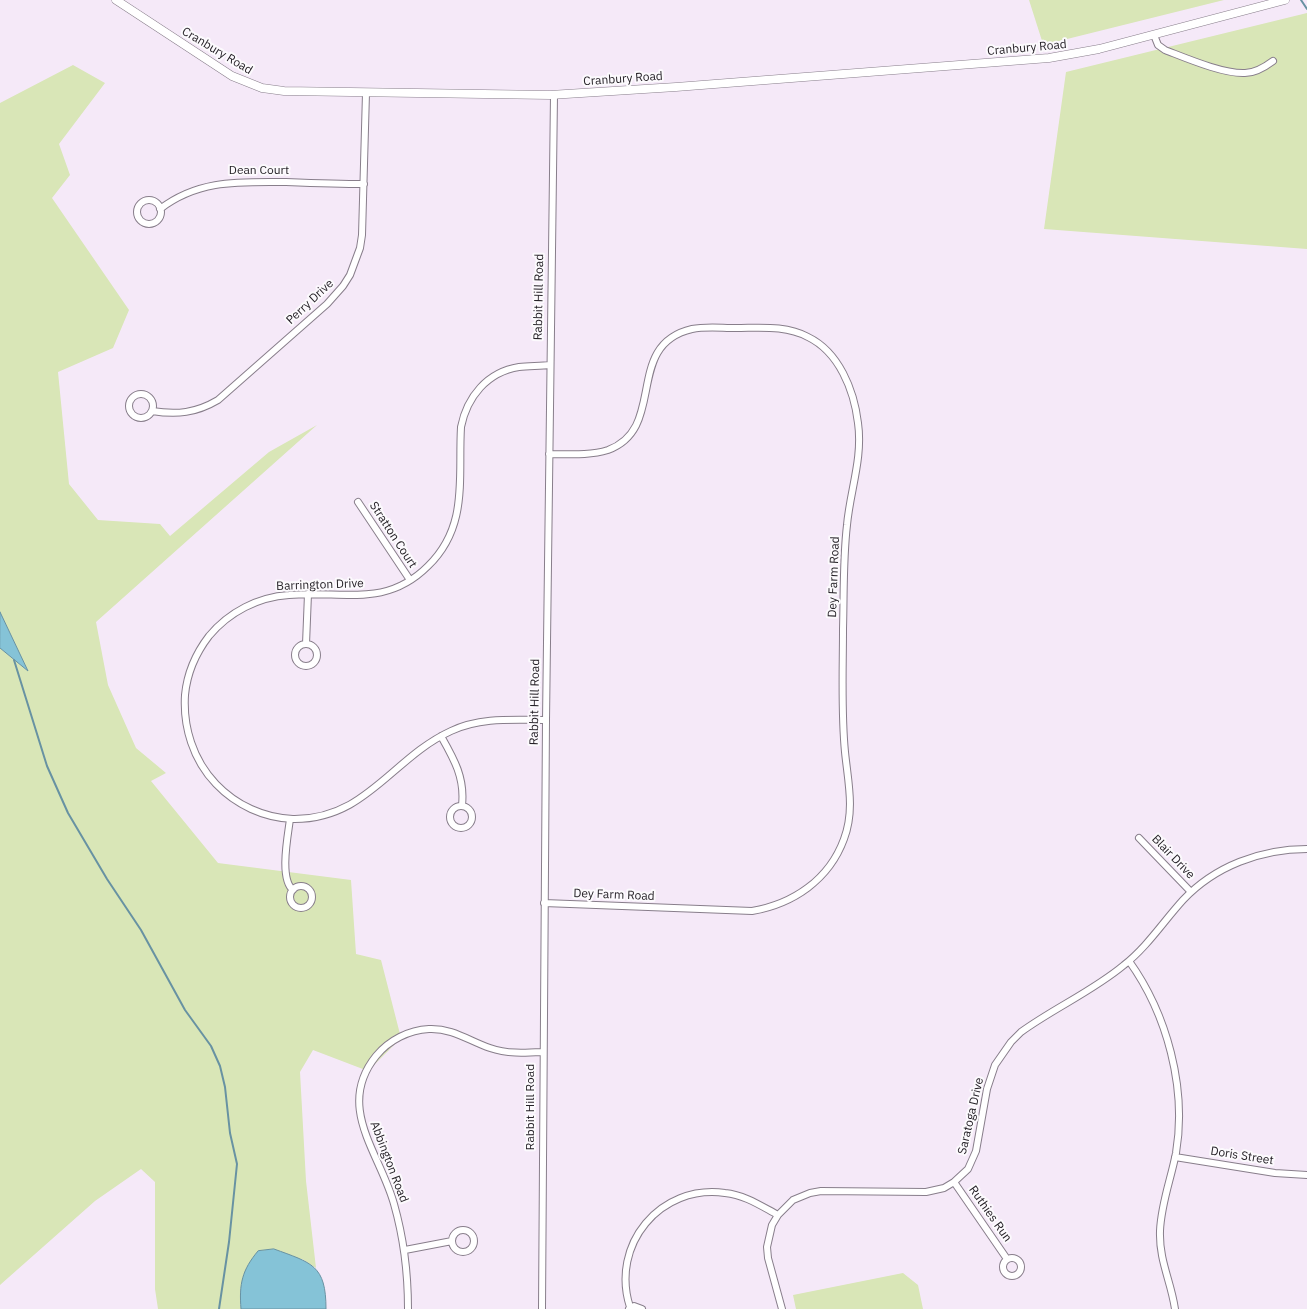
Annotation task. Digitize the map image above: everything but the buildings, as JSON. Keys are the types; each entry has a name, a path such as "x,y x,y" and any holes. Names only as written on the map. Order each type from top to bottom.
{"street":[{"name":"Cranbury Road","path":"116,0 232,76 262,88 284,91 366,93 554,95 1049,58 1099,49 1285,0"},
{"path":"1154,35 1158,45 1165,50 1228,71 1254,72 1273,60"},
{"name":"Perry Drive","path":"152,411 177,414 187,413 218,400 335,296 350,275 360,248 362,235 366,93"},
{"name":"Rabbit Hill Road","path":"542,1309 542,1052 554,95"},
{"name":"Dean Court","path":"160,208 205,186 234,181 364,184"},
{"name":"Dey Farm Road","path":"544,903 752,910 778,905 803,892 823,875 831,864 844,839 850,812 843,726 844,551 848,513 859,454 858,423 852,393 844,376 829,352 810,337 798,332 778,328 700,327 671,338 657,353 649,370 643,408 639,419 634,428 620,443 604,451 549,454"},
{"name":"Barrington Drive","path":"546,720 483,721 453,730 422,748 369,793 346,808 318,817 290,819 247,807 235,800 214,782 198,760 188,734 185,718 185,691 188,677 198,653 214,630 224,621 250,605 290,594 354,596 387,591 410,580 427,567 436,558 448,539 455,522 460,495 461,427 473,396 488,380 508,370 519,367 550,365"},
{"name":"Stratton Court","path":"358,502 410,580"},
{"path":"306,644 308,594"},
{"path":"441,736 461,776 463,787 462,805"},
{"path":"290,819 285,878 289,887 293,890"},
{"name":"Blair Drive","path":"1139,838 1192,892"},
{"name":"Saratoga Drive","path":"782,1309 768,1258 767,1247 772,1226 778,1215 794,1200 810,1193 821,1191 926,1192 944,1188 954,1182 972,1161 976,1151 990,1077 1002,1054 1011,1042 1033,1023 1108,977 1129,961 1142,949 1192,892 1220,871 1249,858 1282,850 1307,849"},
{"path":"1129,961 1137,972 1156,1010 1170,1051 1178,1098 1175,1157 1160,1230 1162,1260 1175,1309"},
{"name":"Abbington Road","path":"408,1309 408,1278 400,1226 389,1187 360,1118 359,1093 371,1062 397,1038 419,1030 430,1029 454,1032 502,1052 542,1052"},
{"name":"Doris Street","path":"1175,1157 1275,1173 1307,1175"},
{"name":"Ruthies Run","path":"954,1182 1007,1259"},
{"path":"642,1309 637,1306 629,1308 624,1276 628,1254 638,1232 646,1222 665,1206 690,1195 726,1193 749,1199 778,1215"},
{"path":"405,1250 452,1242"}],"green space":[{"path":"1029,0 1224,0 1043,44"},
{"path":"1307,13 1307,249 1044,229 1066,72"},
{"path":"73,65 105,83 59,144 70,175 52,198 129,310 113,348 58,372 69,484 98,520 160,524 170,536 269,452 317,425 96,622 108,685 136,748 166,773 151,781 218,863 351,880 356,954 381,960 401,1038 368,1071 313,1050 300,1072 306,1181 316,1268 302,1259 240,1291 241,1309 158,1309 155,1289 155,1182 141,1169 95,1201 0,1285 0,648 27,670 0,612 0,103"},
{"path":"903,1273 918,1285 923,1309 796,1309 793,1295"}],"water":[{"path":"0,612 28,671 0,648"},
{"path":"274,1249 298,1258 320,1274 325,1294 326,1309 241,1309 241,1285 248,1265 258,1251"}],"waterway":[{"path":"1301,0 1307,9"},
{"path":"14,660 47,766 68,813 107,879 141,930 185,1010 211,1046 220,1066 225,1087 230,1133 237,1164 229,1242 219,1309"}]}
